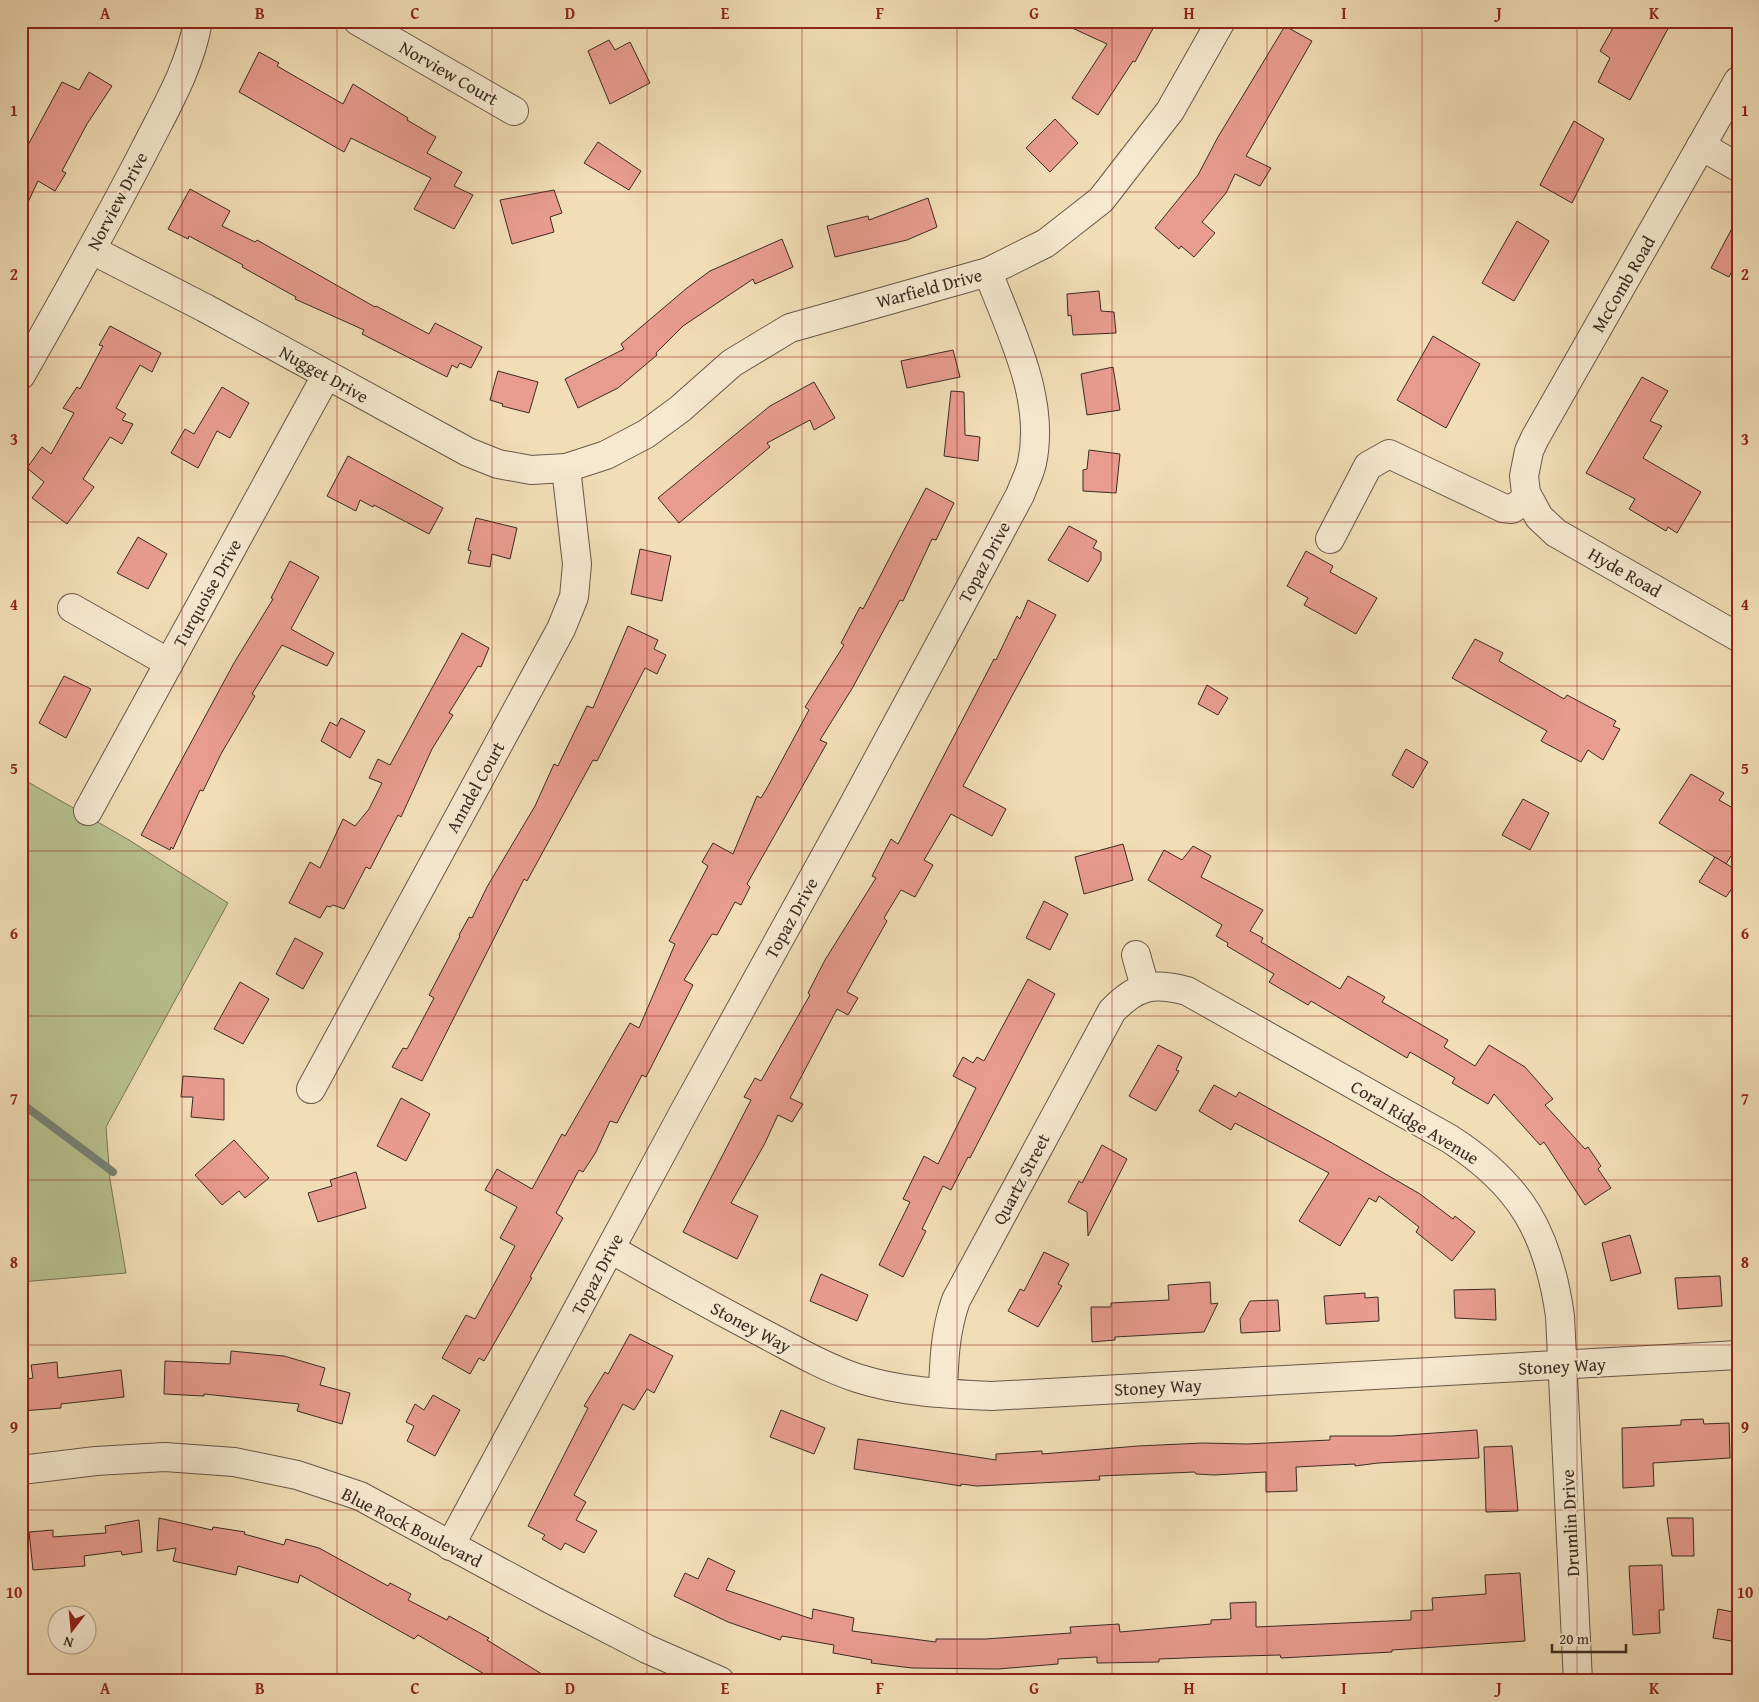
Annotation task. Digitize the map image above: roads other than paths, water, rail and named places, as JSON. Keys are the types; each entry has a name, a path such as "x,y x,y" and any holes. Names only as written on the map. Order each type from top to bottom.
{"street":[{"name":"Norview Drive","path":"21,375 92,250 183,74 195,42 198,21"},
{"name":"Norview Court","path":"358,21 514,111"},
{"name":"Warfield Drive","path":"566,468 606,455 646,434 680,409 732,363 790,328 988,272 1046,243 1101,200 1170,111 1221,21"},
{"name":"McComb Road","path":"1527,496 1526,466 1535,438 1738,81"},
{"path":"1702,146 1738,167"},
{"name":"Nugget Drive","path":"92,250 205,308 326,376 468,452 498,464 531,470 566,468"},
{"name":"Topaz Drive","path":"450,1546 854,805 1020,495 1032,463 1034,432 1032,396 988,272"},
{"name":"Turquoise Drive","path":"88,811 326,376"},
{"path":"1330,539 1368,466 1389,454 1503,508 1512,509 1527,496"},
{"name":"Anndel Court","path":"311,1089 561,629 574,597 577,564 566,468"},
{"name":"Hyde Road","path":"1527,496 1539,517 1556,533 1738,637"},
{"path":"72,608 169,663"},
{"path":"1136,955 1145,987"},
{"name":"Coral Ridge Avenue","path":"1145,987 1166,986 1187,992 1450,1139 1476,1156 1498,1175 1523,1208 1543,1240 1555,1278 1560,1316 1562,1366"},
{"name":"Quartz Street","path":"943,1393 944,1347 948,1323 956,1300 1112,1011 1126,996 1145,987"},
{"name":"Stoney Way","path":"611,1249 664,1280 820,1364 857,1378 895,1388 943,1393 992,1396 1738,1355"},
{"name":"Drumlin Drive","path":"1562,1366 1578,1681"},
{"name":"Blue Rock Boulevard","path":"21,1470 96,1461 165,1457 234,1462 297,1475 360,1496 450,1546 647,1649 720,1681"}],"waterway":[{"path":"21,1103 113,1172"}]}
